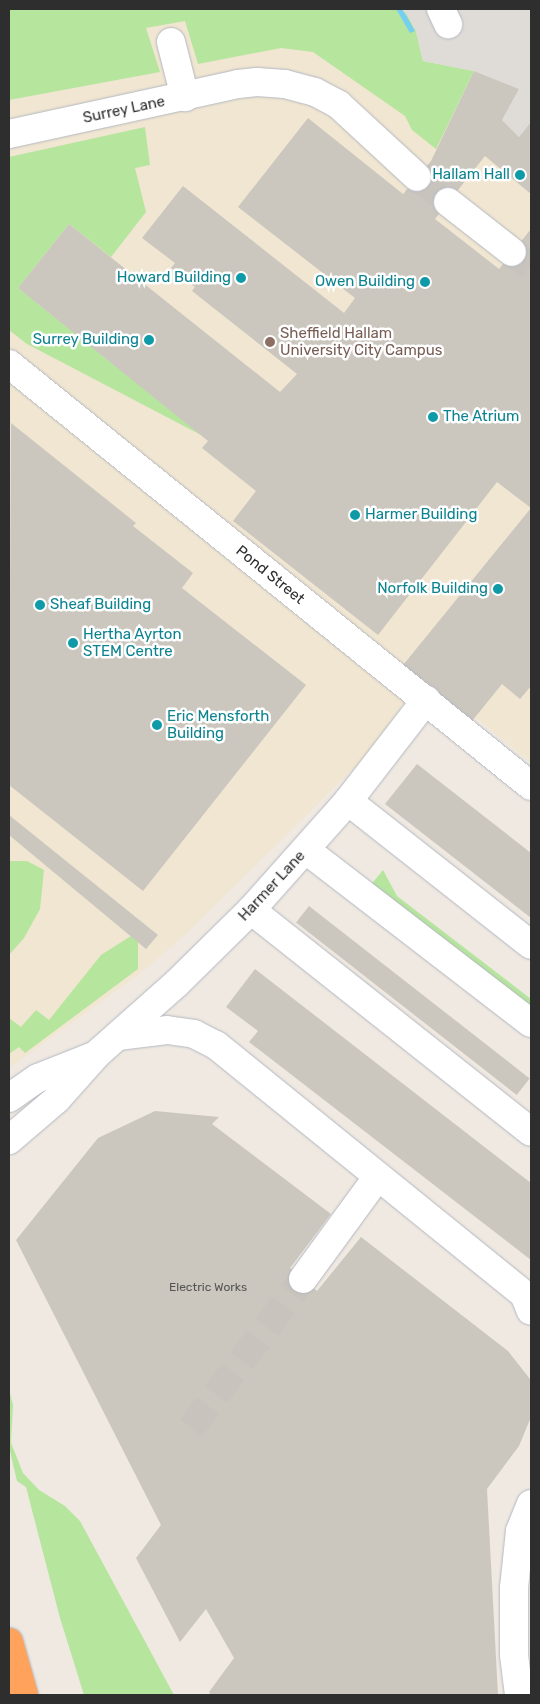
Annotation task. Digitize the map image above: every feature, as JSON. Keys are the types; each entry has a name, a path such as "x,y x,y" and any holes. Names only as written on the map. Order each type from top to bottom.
{"highway":[{"path":"9,1642 24,1695"}],"street":[{"path":"171,42 185,97"},
{"name":"Surrey Lane","path":"9,134 238,84 257,82 285,84 315,92 339,105 418,177"},
{"path":"448,202 512,252"},
{"name":"Pond Street","path":"9,364 426,700 527,774"},
{"name":"Harmer Lane","path":"9,1140 57,1099 97,1054 251,910 348,801 426,700"},
{"path":"348,801 531,945"},
{"path":"306,850 531,1023"},
{"path":"251,910 531,1132"},
{"path":"118,1036 167,1030 205,1038 524,1294 531,1311"},
{"name":"Harmer Lane","path":"9,1098 38,1078 97,1054"},
{"path":"303,1279 378,1176"},
{"path":"519,1695 514,1655 514,1588 520,1531 531,1504"}],"shaded area":[{"name":"Sheffield Hallam University City Campus","path":"9,9 531,9 531,763 424,675 365,757 187,933 141,973 9,1068"},
{"path":"404,9 531,9 531,122 519,137 502,120 519,89 474,71 423,61 416,31"}],"green space":[{"path":"9,9 396,9 411,33 404,9 416,31 423,61 474,71 436,149 412,130 405,116 313,52 281,48 198,64 185,21 146,28 160,72 9,100"},
{"path":"145,127 150,165 135,168 146,212 111,257 69,224 18,288 203,436 27,344 9,330 9,157"},
{"path":"9,861 27,861 44,870 40,909 24,938 9,955"},
{"path":"383,870 397,896 531,999 531,1010 370,886"},
{"path":"131,936 138,941 138,969 25,1053 19,1047 9,1054 9,1018 21,1027 36,1010 49,1020 101,955"},
{"path":"9,1389 13,1405 11,1443 23,1473 39,1490 65,1506 80,1521 174,1695 84,1695 60,1618 26,1487 17,1481 9,1447"}],"water":[{"path":"396,9 403,10 415,31 410,33"}],"building":[{"path":"474,71 519,89 502,120 519,137 531,122 531,194 485,156 435,219 499,269 531,229 531,508 497,482 378,635 233,521 256,491 202,448 208,441 18,288 69,224 280,392 297,374 192,291 195,287 171,268 175,263 142,238 183,186 344,313 355,298 238,207 308,118 403,194 431,161"},
{"path":"11,423 136,523 133,526 193,573 182,588 306,685 143,891 9,785"},
{"name":"Norfolk Building","path":"531,508 531,686 520,699 502,684 468,726 399,670"},
{"path":"417,764 531,853 531,918 385,804"},
{"path":"9,815 158,935 146,949 9,835"},
{"path":"309,906 530,1078 517,1095 296,923"},
{"path":"255,969 531,1183 531,1260 249,1042 258,1031 226,1007"},
{"path":"155,1111 219,1117 212,1124 331,1214 290,1268 317,1291 361,1237 508,1351 530,1379 531,1417 519,1446 487,1489 498,1695 211,1695 209,1692 234,1658 206,1609 180,1642 136,1558 161,1525 16,1240 98,1138"}],"tunnel":[{"path":"417,177 448,202"},
{"path":"512,252 531,267"},
{"path":"191,1428 303,1279"}],"place":[{"name":"Hallam Hall","path":"520,175"},
{"name":"Howard Building","path":"241,278"},
{"name":"Owen Building","path":"425,282"},
{"name":"Surrey Building","path":"149,340"},
{"name":"Sheffield Hallam University City Campus","path":"270,342"},
{"name":"The Atrium","path":"433,417"},
{"name":"Harmer Building","path":"355,515"},
{"name":"Norfolk Building","path":"498,589"},
{"name":"Sheaf Building","path":"40,605"},
{"name":"Hertha Ayrton STEM Centre","path":"73,643"},
{"name":"Eric Mensforth Building","path":"157,725"}]}
